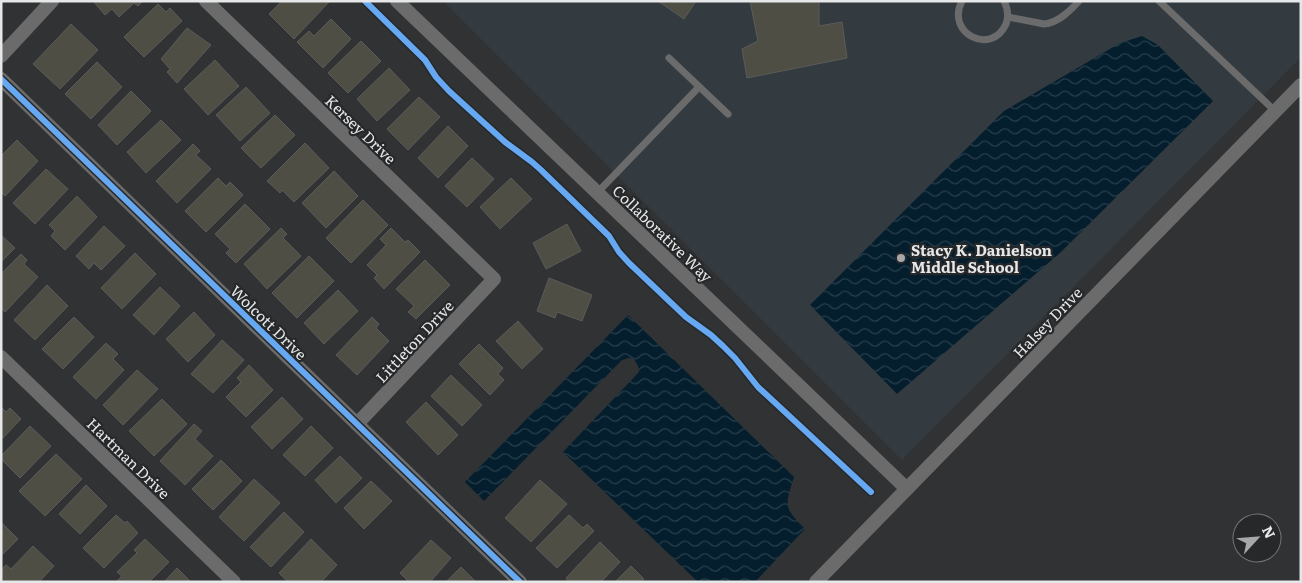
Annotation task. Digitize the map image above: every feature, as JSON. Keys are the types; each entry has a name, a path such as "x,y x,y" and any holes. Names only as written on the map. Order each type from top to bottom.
{"street":[{"path":"1,56 52,1"},
{"name":"Kersey Drive","path":"206,1 494,279"},
{"name":"Collaborative Way","path":"397,1 906,489"},
{"name":"Wolcott Drive","path":"1,79 520,582"},
{"name":"Halsey Drive","path":"816,582 1301,85"},
{"name":"Littleton Drive","path":"357,424 494,279"},
{"name":"Hartman Drive","path":"1,357 234,582"}],"lane":[{"path":"962,1 958,14 959,23 964,32 976,39 986,40 1002,30 1007,21 1008,17 1004,1"},
{"path":"1008,17 1050,24 1062,17 1080,1"},
{"path":"1159,1 1275,111"},
{"path":"669,58 728,114"},
{"path":"597,193 700,87"}],"shaded area":[{"name":"Stacy K. Danielson Middle School","path":"443,1 1301,1 1301,57 902,460"}],"water":[{"path":"1142,36 1158,45 1213,101 1061,252 897,394 810,305 1004,111 1120,43"},
{"path":"628,315 794,477 788,500 789,511 805,529 755,582 698,582 563,452 639,372 634,359 622,360 484,501 465,482"}],"building":[{"path":"93,1 143,1 138,6 134,3 119,17 112,9 105,15"},
{"path":"282,1 329,2 294,39 269,14"},
{"path":"658,1 696,1 684,19"},
{"path":"750,1 819,1 819,26 842,22 847,58 747,78 742,49 758,41"},
{"path":"158,4 166,12 170,8 182,21 144,57 124,37"},
{"path":"331,19 351,39 323,68 297,42 309,31 314,36"},
{"path":"71,24 98,50 60,89 33,64"},
{"path":"187,28 211,45 177,83 167,72 170,69 161,59"},
{"path":"361,41 381,61 348,93 328,73"},
{"path":"215,60 239,86 208,115 184,89"},
{"path":"97,62 122,87 91,119 65,94"},
{"path":"389,68 410,90 377,121 357,99"},
{"path":"246,87 270,113 240,141 216,115"},
{"path":"131,91 151,111 117,145 98,125"},
{"path":"419,97 440,117 408,150 387,129"},
{"path":"275,115 295,135 261,168 241,148"},
{"path":"161,120 181,140 146,173 127,152"},
{"path":"448,126 468,146 438,178 418,158"},
{"path":"17,140 38,161 5,196 1,192 1,156"},
{"path":"305,143 329,168 294,202 282,190 280,193 267,181"},
{"path":"193,144 200,151 196,155 211,169 177,203 156,181"},
{"path":"472,158 494,179 467,207 445,186"},
{"path":"46,169 68,189 35,224 13,203"},
{"path":"334,171 358,196 326,228 302,203"},
{"path":"218,178 226,186 230,182 243,195 206,232 185,211"},
{"path":"511,178 532,199 500,229 480,207"},
{"path":"77,196 97,217 65,250 51,236 55,231 49,225"},
{"path":"363,200 388,225 351,263 326,238"},
{"path":"245,204 270,229 236,263 226,253 230,249 215,234"},
{"path":"567,224 581,251 546,269 533,243"},
{"path":"104,226 125,246 101,270 94,263 89,269 76,256"},
{"path":"281,228 287,234 283,238 301,256 267,289 244,264"},
{"path":"391,228 405,242 408,240 420,252 384,289 374,278 377,275 367,265 386,245 380,239"},
{"path":"1,235 15,248 1,262"},
{"path":"135,253 156,274 122,309 101,288"},
{"path":"21,254 27,260 24,264 38,277 5,312 1,308 1,274"},
{"path":"309,256 334,281 297,318 272,293"},
{"path":"425,260 450,285 416,319 408,312 414,306 396,289"},
{"path":"549,278 592,295 582,321 557,312 555,318 537,311"},
{"path":"47,285 68,306 35,340 14,320"},
{"path":"160,287 180,306 154,335 133,315"},
{"path":"338,290 358,311 324,344 304,323"},
{"path":"194,312 215,335 188,362 166,339"},
{"path":"74,317 94,337 63,369 42,349"},
{"path":"372,317 379,324 376,328 389,341 357,375 336,355"},
{"path":"518,321 543,349 522,369 496,341"},
{"path":"222,340 244,360 213,393 191,374"},
{"path":"106,343 118,354 113,359 124,370 96,399 73,377"},
{"path":"479,344 503,368 498,374 504,380 490,395 459,364"},
{"path":"249,365 273,390 246,417 226,397 241,382 237,378"},
{"path":"137,370 158,389 123,425 103,405"},
{"path":"451,375 482,405 462,426 431,396"},
{"path":"282,397 303,419 272,449 251,427"},
{"path":"162,399 187,424 154,456 129,431"},
{"path":"426,402 458,435 438,455 406,422"},
{"path":"1,407 6,412 10,408 21,419 1,440"},
{"path":"194,424 202,431 195,439 213,456 185,485 160,461"},
{"path":"30,426 51,446 20,478 1,459 1,456"},
{"path":"311,426 333,448 305,476 283,455"},
{"path":"56,454 82,479 45,516 19,491"},
{"path":"340,456 362,478 336,503 315,480"},
{"path":"221,460 242,481 213,510 192,489"},
{"path":"254,479 280,503 244,541 219,517"},
{"path":"540,480 567,504 531,542 505,518"},
{"path":"371,481 392,501 364,529 344,508"},
{"path":"86,485 107,506 80,534 59,514"},
{"path":"284,512 304,532 271,567 250,547"},
{"path":"116,515 125,523 127,521 138,533 104,568 83,548"},
{"path":"569,515 583,528 587,524 594,531 557,568 536,548"},
{"path":"1,522 18,539 1,556"},
{"path":"145,539 169,562 149,582 118,582 122,576 117,572 137,553 134,550"},
{"path":"311,539 337,565 321,582 288,582 279,573"},
{"path":"431,540 451,558 430,582 409,582 400,573"},
{"path":"600,542 620,562 601,582 569,582 566,578"},
{"path":"33,546 54,566 39,582 1,582 1,570 6,565 11,569"},
{"path":"631,566 644,579 640,582 615,582"},
{"path":"461,567 476,582 446,582"},
{"path":"177,568 191,582 164,582"}],"cycle path":[{"path":"365,1 425,60 436,77 449,91 505,142 541,170 609,236 629,263 686,317 723,346 758,387 871,492"},
{"path":"1,79 520,582"}],"place":[{"name":"Stacy K. Danielson Middle School","path":"901,258"}]}
